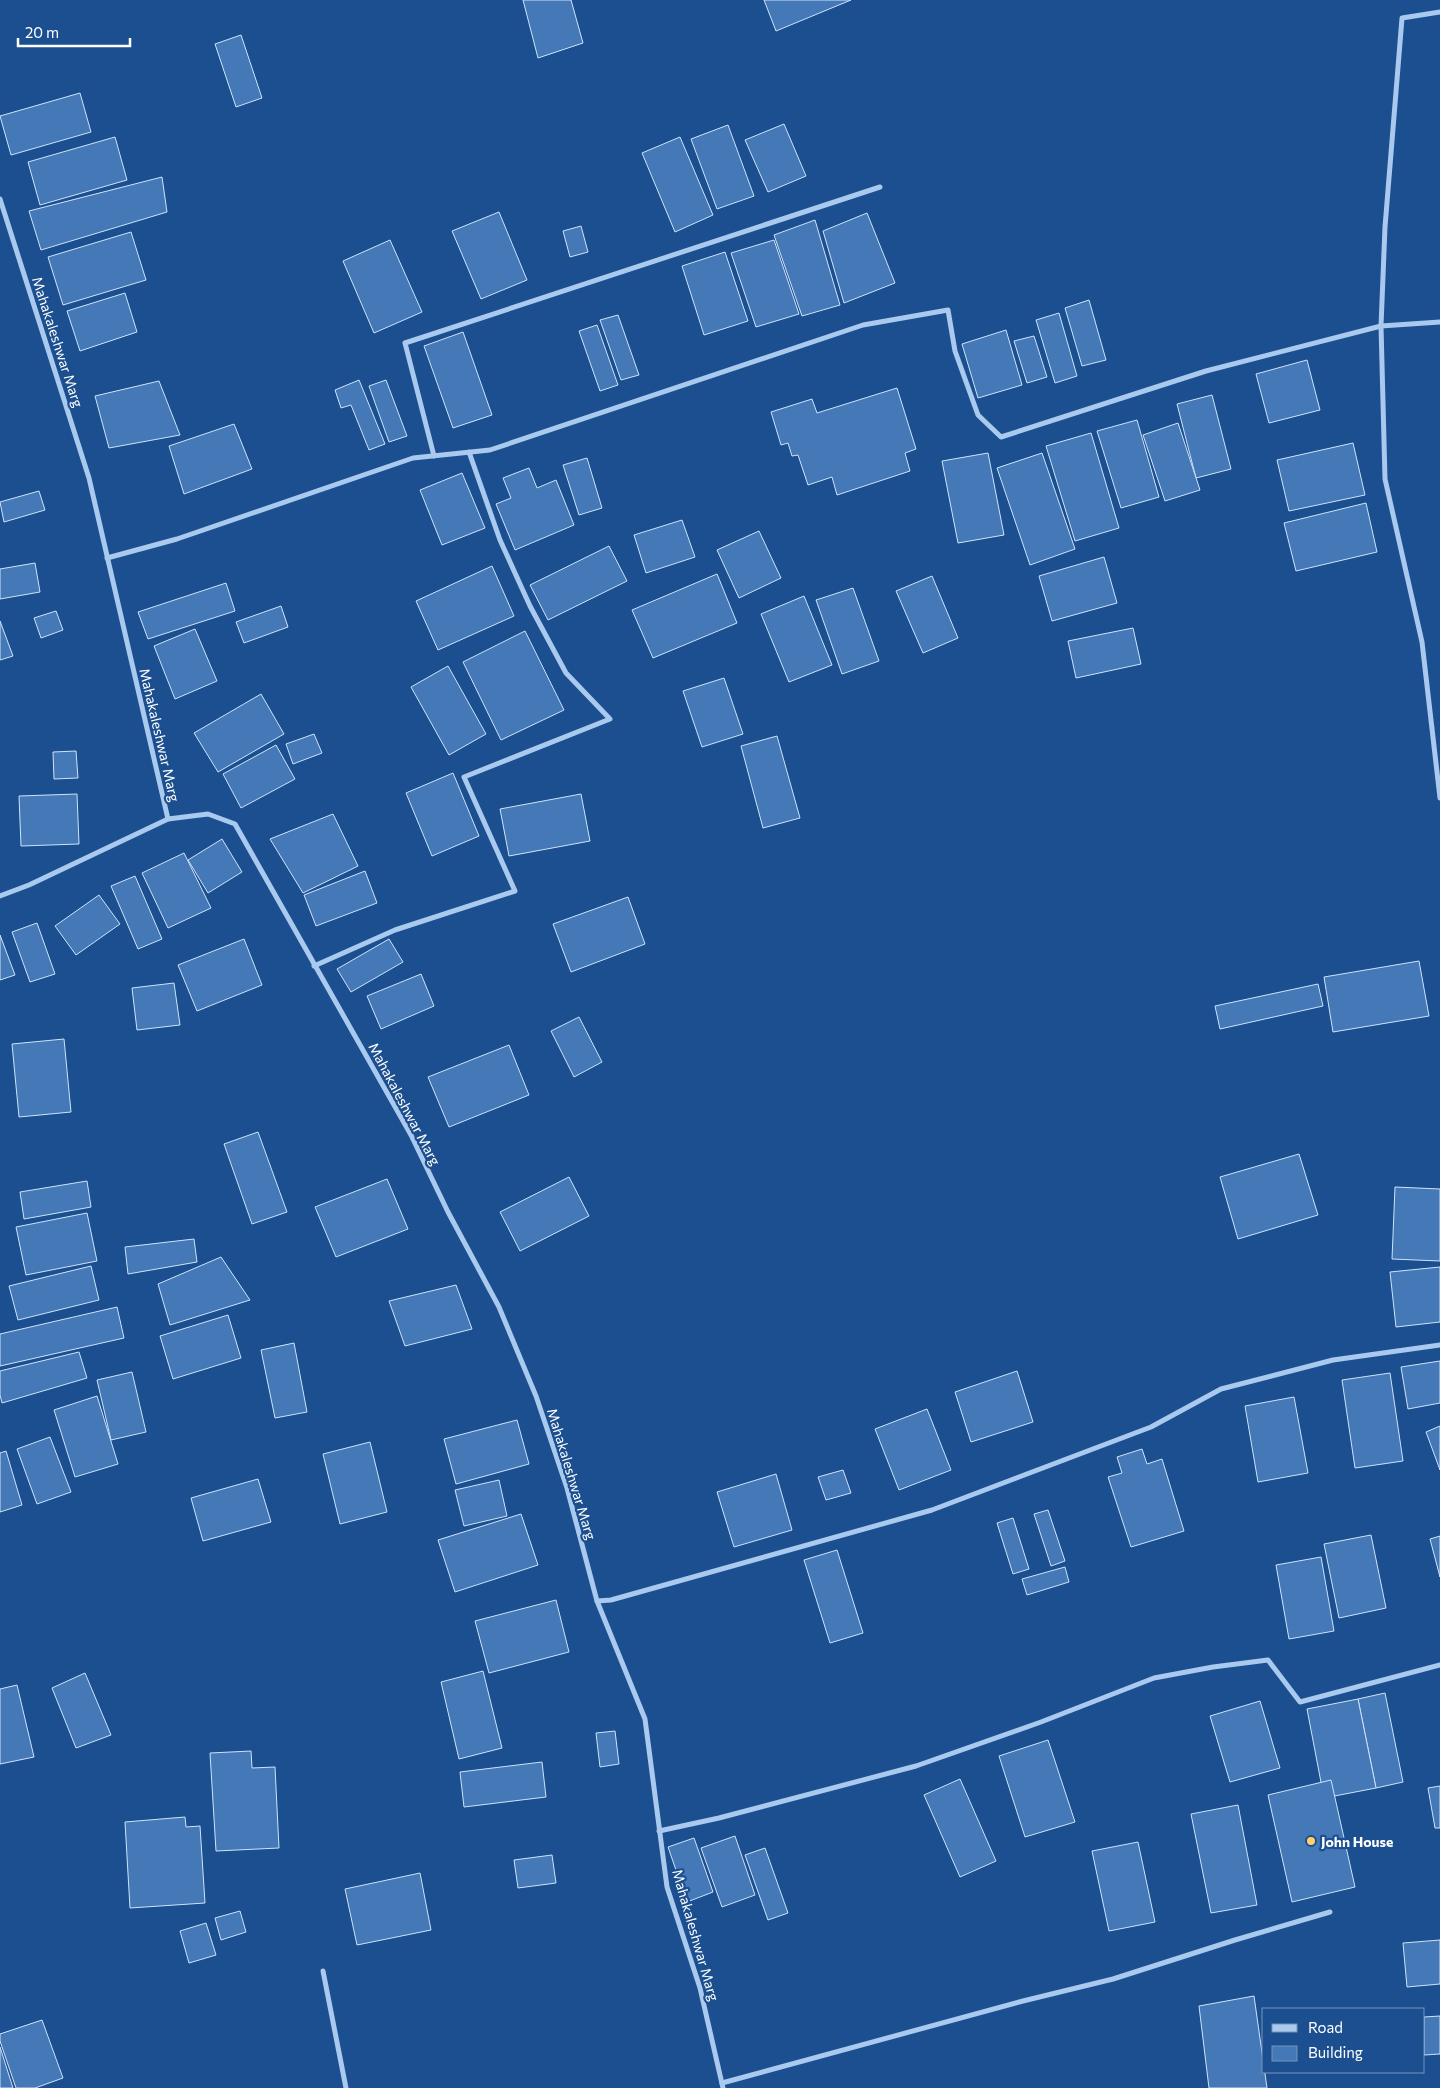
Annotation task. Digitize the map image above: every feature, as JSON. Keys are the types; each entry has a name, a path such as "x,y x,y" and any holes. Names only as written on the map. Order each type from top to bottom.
{"street":[{"path":"1440,12 1402,18 1385,217 1381,326 1385,479 1422,642 1440,798"},
{"path":"434,456 405,343 880,187"},
{"name":"Mahakaleshwar Marg","path":"0,199 89,478 168,819 208,814 235,824 411,1135 448,1212 499,1307 539,1405 567,1488 597,1601 645,1719 667,1886 700,1988 722,2086"},
{"path":"107,558 177,539 413,458 490,450 863,325 948,310 955,351 978,415 1001,437 1206,371 1381,326 1440,322"},
{"path":"314,966 395,930 515,891 464,777 610,719 566,673 530,606 500,540 469,452"},
{"path":"0,896 29,885 168,819"},
{"path":"597,1601 611,1600 932,1510 1150,1427 1221,1389 1333,1360 1440,1345"},
{"path":"659,1831 737,1813 916,1766 1041,1722 1154,1678 1213,1667 1268,1660 1300,1702 1440,1665"},
{"path":"722,2086 1023,2001 1113,1979 1330,1912"},
{"path":"323,1971 346,2088"}],"building":[{"path":"523,0 571,0 583,43 538,58"},
{"path":"764,0 851,0 776,31"},
{"path":"241,35 262,98 236,107 215,44"},
{"path":"80,93 91,132 11,155 0,116"},
{"path":"784,124 806,176 768,192 745,140"},
{"path":"728,125 754,196 717,209 691,139"},
{"path":"115,137 127,180 40,205 28,162"},
{"path":"680,137 713,215 675,232 642,153"},
{"path":"162,177 167,212 41,250 29,211"},
{"path":"499,212 527,280 481,299 452,231"},
{"path":"867,213 895,283 844,303 823,231"},
{"path":"815,220 840,305 802,316 774,235"},
{"path":"581,226 588,252 570,257 563,231"},
{"path":"131,232 146,280 63,305 48,257"},
{"path":"390,240 422,312 374,333 343,261"},
{"path":"774,240 799,314 756,327 731,253"},
{"path":"725,252 748,321 704,335 682,266"},
{"path":"125,293 137,332 80,351 67,311"},
{"path":"1089,300 1106,360 1082,366 1065,308"},
{"path":"1059,313 1077,376 1055,383 1036,320"},
{"path":"618,315 639,375 621,380 600,320"},
{"path":"597,325 618,385 600,391 579,331"},
{"path":"1006,330 1022,385 978,398 962,344"},
{"path":"463,332 492,415 453,428 424,346"},
{"path":"1034,336 1047,377 1027,383 1014,341"},
{"path":"1307,360 1320,410 1269,423 1256,374"},
{"path":"359,380 385,444 369,450 351,405 341,408 335,390"},
{"path":"386,380 407,436 389,442 369,386"},
{"path":"159,381 180,435 109,448 95,396"},
{"path":"897,388 916,449 905,453 910,471 837,495 832,477 808,485 798,455 792,456 788,443 781,445 771,412 812,399 817,413"},
{"path":"1212,395 1231,469 1196,478 1177,404"},
{"path":"1137,420 1159,497 1121,508 1097,431"},
{"path":"1178,423 1200,490 1165,501 1143,435"},
{"path":"234,424 252,469 184,494 169,446"},
{"path":"1091,433 1119,528 1075,541 1046,446"},
{"path":"1353,443 1365,495 1289,511 1277,460"},
{"path":"988,453 1004,535 958,543 942,461"},
{"path":"1042,453 1075,549 1030,565 997,468"},
{"path":"587,458 602,508 579,515 563,465"},
{"path":"529,468 537,488 556,480 574,525 515,550 496,504 511,498 503,478"},
{"path":"462,473 485,528 442,545 420,490"},
{"path":"39,491 45,510 4,522 0,502"},
{"path":"1366,503 1377,552 1296,571 1284,523"},
{"path":"682,520 695,557 646,573 634,535"},
{"path":"759,531 781,578 739,598 717,550"},
{"path":"609,546 627,581 548,620 530,585"},
{"path":"1104,557 1117,603 1052,621 1039,576"},
{"path":"35,563 40,592 0,599 0,569"},
{"path":"492,566 514,616 438,650 416,601"},
{"path":"717,574 737,623 653,658 632,610"},
{"path":"932,576 958,638 923,653 896,591"},
{"path":"226,583 235,611 148,639 138,612"},
{"path":"853,588 879,661 842,674 816,600"},
{"path":"804,596 832,665 789,682 761,614"},
{"path":"281,606 288,627 244,643 236,622"},
{"path":"56,611 63,630 41,638 34,618"},
{"path":"0,621 13,656 0,660"},
{"path":"1133,628 1141,664 1076,678 1068,641"},
{"path":"195,629 217,681 175,699 154,646"},
{"path":"525,631 564,710 501,740 463,662"},
{"path":"448,666 486,734 449,755 411,687"},
{"path":"724,678 743,734 702,747 683,691"},
{"path":"261,694 284,734 218,772 194,733"},
{"path":"314,734 322,753 293,764 286,744"},
{"path":"777,736 800,818 763,828 741,746"},
{"path":"276,745 295,779 241,808 223,774"},
{"path":"76,751 78,778 54,779 53,752"},
{"path":"453,773 479,836 432,856 406,793"},
{"path":"77,794 79,844 21,846 19,796"},
{"path":"581,794 590,841 509,856 500,809"},
{"path":"333,814 358,866 303,893 270,839"},
{"path":"222,839 242,872 208,893 188,860"},
{"path":"184,853 211,908 168,928 142,873"},
{"path":"365,871 377,903 316,926 304,895"},
{"path":"135,876 162,939 138,949 111,886"},
{"path":"99,895 120,924 76,955 55,926"},
{"path":"628,897 645,944 571,972 553,924"},
{"path":"37,923 55,974 30,982 12,932"},
{"path":"0,935 15,975 0,980"},
{"path":"244,939 262,985 197,1011 178,965"},
{"path":"389,939 403,962 351,992 337,969"},
{"path":"1419,961 1429,1016 1333,1032 1324,977"},
{"path":"421,974 434,1006 381,1029 367,996"},
{"path":"174,983 180,1025 137,1030 132,988"},
{"path":"1318,984 1323,1006 1220,1029 1215,1006"},
{"path":"579,1017 602,1062 574,1077 551,1031"},
{"path":"64,1039 71,1112 19,1117 12,1044"},
{"path":"509,1045 529,1095 449,1127 428,1077"},
{"path":"258,1132 287,1212 252,1224 224,1144"},
{"path":"1299,1154 1318,1215 1238,1239 1220,1177"},
{"path":"569,1177 589,1216 520,1251 500,1212"},
{"path":"387,1179 408,1229 336,1257 315,1207"},
{"path":"87,1181 91,1207 24,1219 20,1192"},
{"path":"1395,1187 1440,1189 1440,1261 1392,1259"},
{"path":"87,1213 97,1261 26,1275 16,1227"},
{"path":"194,1239 197,1262 128,1274 125,1247"},
{"path":"221,1257 250,1300 170,1325 158,1284"},
{"path":"91,1266 99,1300 18,1320 9,1286"},
{"path":"1440,1267 1440,1322 1396,1327 1390,1272"},
{"path":"456,1285 472,1329 405,1346 389,1301"},
{"path":"117,1307 124,1338 0,1366 0,1334"},
{"path":"228,1315 241,1358 173,1379 160,1336"},
{"path":"294,1343 307,1412 275,1418 261,1350"},
{"path":"79,1352 87,1378 2,1403 0,1371"},
{"path":"1440,1361 1440,1403 1408,1409 1401,1367"},
{"path":"1017,1371 1033,1422 971,1442 955,1392"},
{"path":"132,1372 146,1432 111,1440 97,1380"},
{"path":"1390,1373 1403,1461 1355,1468 1342,1380"},
{"path":"97,1396 118,1464 75,1477 54,1410"},
{"path":"1294,1397 1308,1473 1258,1482 1245,1406"},
{"path":"927,1409 951,1470 899,1490 875,1429"},
{"path":"517,1420 529,1464 456,1484 444,1439"},
{"path":"1440,1426 1440,1470 1426,1432"},
{"path":"50,1437 71,1492 37,1504 17,1449"},
{"path":"370,1442 387,1512 340,1524 323,1454"},
{"path":"1142,1449 1147,1464 1162,1459 1184,1531 1131,1547 1108,1477 1122,1473 1117,1457"},
{"path":"6,1451 22,1505 0,1512 0,1453"},
{"path":"843,1470 851,1493 826,1500 818,1477"},
{"path":"776,1474 792,1530 734,1547 717,1492"},
{"path":"258,1479 271,1522 203,1541 191,1498"},
{"path":"499,1480 507,1516 464,1526 455,1490"},
{"path":"1048,1510 1065,1561 1051,1566 1034,1514"},
{"path":"521,1514 538,1565 455,1592 438,1540"},
{"path":"1013,1518 1029,1569 1013,1574 997,1523"},
{"path":"1371,1535 1386,1608 1339,1618 1324,1544"},
{"path":"1440,1536 1440,1577 1430,1539"},
{"path":"837,1550 863,1633 830,1643 804,1560"},
{"path":"1321,1557 1334,1631 1289,1639 1276,1565"},
{"path":"1065,1567 1069,1582 1027,1595 1022,1579"},
{"path":"556,1600 569,1652 489,1673 475,1621"},
{"path":"483,1671 502,1748 459,1759 441,1682"},
{"path":"85,1673 111,1735 76,1748 52,1688"},
{"path":"17,1685 34,1757 0,1764 0,1689"},
{"path":"1385,1693 1403,1782 1376,1788 1358,1699"},
{"path":"1358,1699 1376,1788 1324,1798 1307,1709"},
{"path":"1260,1701 1280,1768 1230,1782 1210,1716"},
{"path":"615,1731 619,1764 600,1767 596,1733"},
{"path":"1048,1740 1075,1822 1025,1837 999,1756"},
{"path":"251,1751 252,1768 275,1767 279,1848 216,1851 210,1753"},
{"path":"542,1762 546,1797 464,1807 460,1772"},
{"path":"960,1779 996,1861 960,1877 924,1795"},
{"name":"John House","path":"1331,1780 1355,1887 1292,1902 1268,1795"},
{"path":"1440,1786 1440,1828 1435,1828 1428,1788"},
{"path":"1238,1805 1257,1905 1211,1913 1191,1814"},
{"path":"185,1817 186,1827 200,1826 205,1903 130,1908 125,1822"},
{"path":"735,1836 755,1895 722,1907 701,1848"},
{"path":"694,1838 713,1892 687,1902 668,1847"},
{"path":"1138,1842 1155,1922 1109,1931 1092,1851"},
{"path":"765,1848 788,1913 768,1920 745,1855"},
{"path":"552,1855 556,1883 518,1888 514,1860"},
{"path":"420,1873 431,1930 357,1945 345,1889"},
{"path":"240,1911 246,1932 221,1940 215,1918"},
{"path":"206,1923 216,1955 189,1963 180,1931"},
{"path":"1440,1940 1440,1984 1407,1987 1403,1943"},
{"path":"1254,1996 1262,2053 1262,2073 1265,2073 1267,2088 1209,2088 1199,2006"},
{"path":"1440,2016 1440,2054 1425,2055 1425,2017"},
{"path":"42,2020 63,2078 35,2088 16,2088 0,2041 0,2034"},
{"path":"0,2047 13,2088 0,2088"}],"place":[{"name":"John House","path":"1311,1841"}]}
